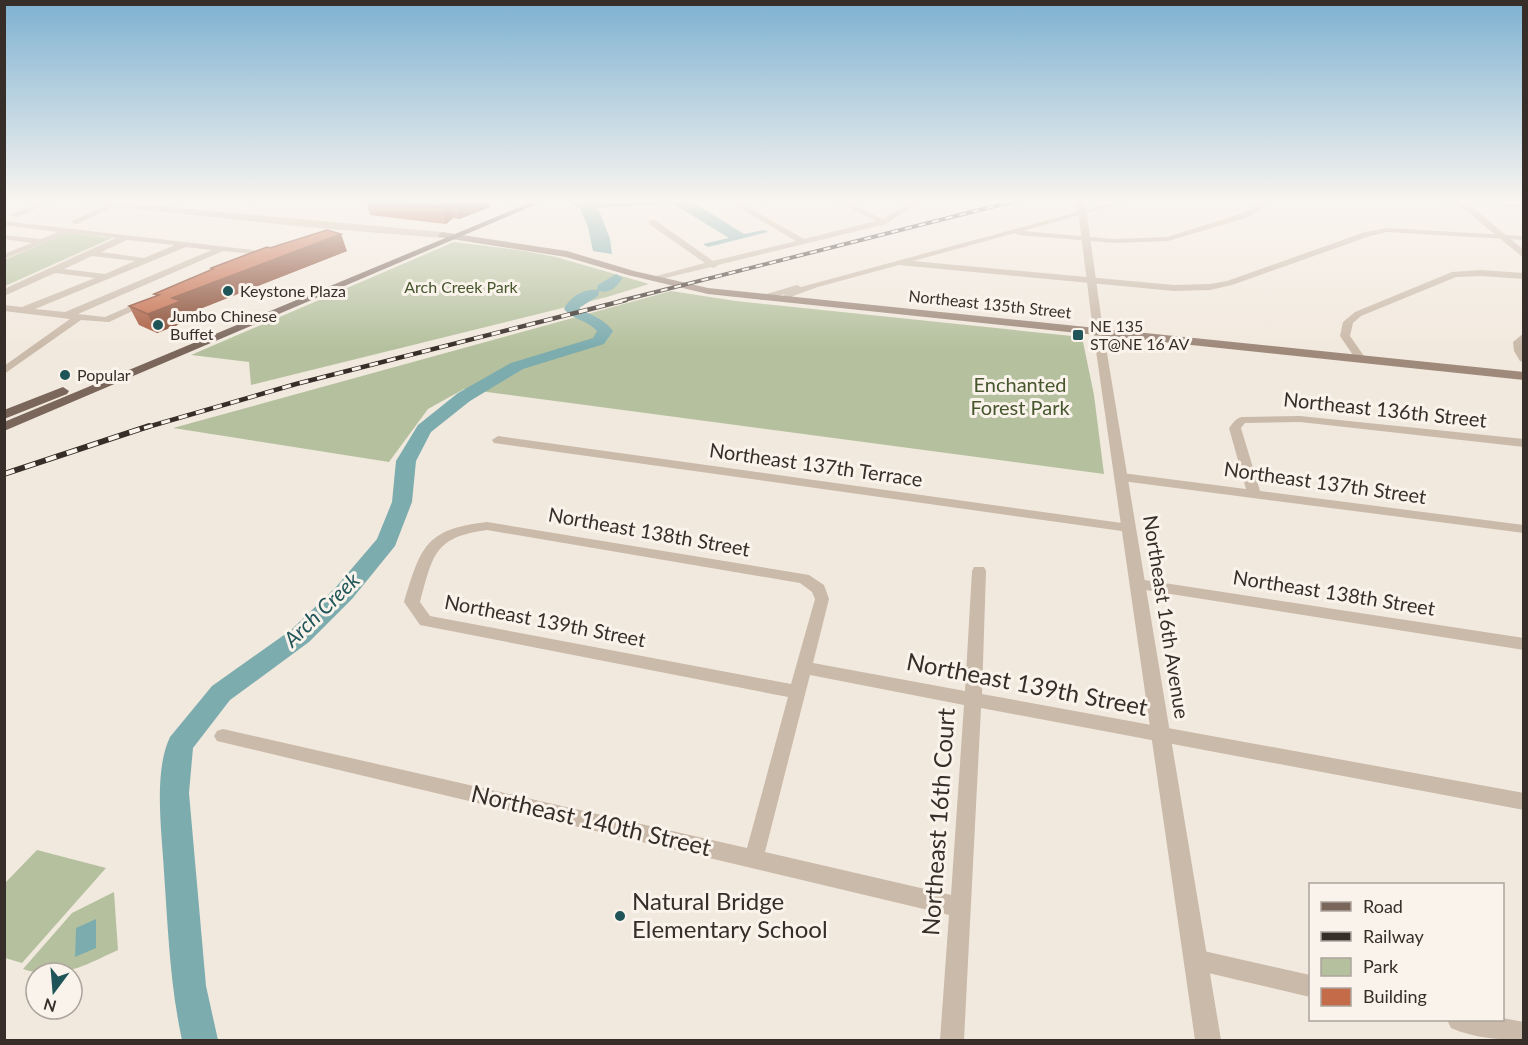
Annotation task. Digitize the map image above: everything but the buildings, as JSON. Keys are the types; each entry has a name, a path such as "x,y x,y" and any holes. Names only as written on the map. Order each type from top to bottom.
{"main road":[{"path":"4,427 129,368 298,293 405,250"},
{"path":"4,415 311,297 423,250"},
{"name":"Northeast 135th Street","path":"541,250 567,254 631,273 704,290"},
{"name":"Northeast 135th Street","path":"631,273 650,281 675,287 761,297 1524,376"},
{"path":"298,293 311,297"}],"street":[{"path":"6,292 99,250"},
{"path":"23,310 171,250"},
{"path":"65,315 220,250"},
{"path":"230,250 253,252 240,261"},
{"path":"692,250 714,265"},
{"path":"653,278 774,250"},
{"path":"785,299 790,294 814,285 942,250"},
{"name":"Northeast 16th Avenue","path":"1087,250 1208,1041"},
{"path":"897,262 1174,288 1210,287 1229,283 1323,250"},
{"path":"92,253 145,260"},
{"path":"926,254 929,262 942,267"},
{"path":"55,270 106,276"},
{"path":"667,281 687,271"},
{"path":"1361,359 1345,336 1348,322 1358,314 1455,274 1524,276"},
{"path":"761,297 814,285"},
{"path":"5,308 106,320 157,297"},
{"path":"4,371 79,317"},
{"path":"1524,336 1518,342 1519,351 1524,359"},
{"name":"Northeast 136th Street","path":"1254,494 1235,428 1242,420 1300,419 1524,443"},
{"name":"Northeast 137th Terrace","path":"498,440 1129,528"},
{"name":"Northeast 137th Street","path":"1122,477 1524,529"},
{"name":"Northeast 138th Street","path":"425,621 412,603 427,553 437,541 450,533 470,527 487,526 804,579 819,589 822,599 804,668"},
{"name":"Northeast 16th Court","path":"952,1041 979,572"},
{"name":"Northeast 138th Street","path":"1138,584 1524,644"},
{"name":"Northeast 139th Street","path":"425,621 798,692"},
{"path":"754,858 804,668"},
{"name":"Northeast 139th Street","path":"804,668 1524,802"},
{"name":"Northeast 140th Street","path":"223,736 959,907"},
{"path":"1195,960 1309,986"},
{"path":"1464,1021 1524,1034"}],"green space":[{"path":"28,250 86,250 5,286 4,260"},
{"name":"Arch Creek Park","path":"436,250 519,250 556,257 649,284 607,297 251,385 249,362 191,355"},
{"name":"Enchanted Forest Park","path":"671,291 736,301 1082,337 1094,395 1104,474 464,389 428,409 389,462 173,428"},
{"path":"37,850 106,868 22,963 5,958 5,883"},
{"path":"114,892 118,950 84,966 84,961 30,961 72,913"}],"water":[{"path":"611,250 612,254 593,251"},
{"path":"96,919 96,948 75,957 76,928"}],"waterway":[{"name":"Arch Creek","path":"603,288 612,284 616,278"},
{"name":"Arch Creek","path":"200,1040 189,986 174,793 180,745 221,693 300,636 344,593 387,541 402,502 406,461 424,429 464,397 517,366 599,341 605,331 595,320 571,309 574,303 593,293"}],"railway":[{"path":"620,301 822,250"},
{"path":"144,428 296,384 626,300"},
{"path":"4,474 149,426"}],"place":[{"name":"Keystone Plaza","path":"228,291"},
{"name":"Jumbo Chinese Buffet","path":"158,325"},
{"name":"NE 135 ST@NE 16 AV","path":"1078,335"},
{"name":"Popular","path":"65,375"},
{"name":"Natural Bridge Elementary School","path":"620,916"}]}
